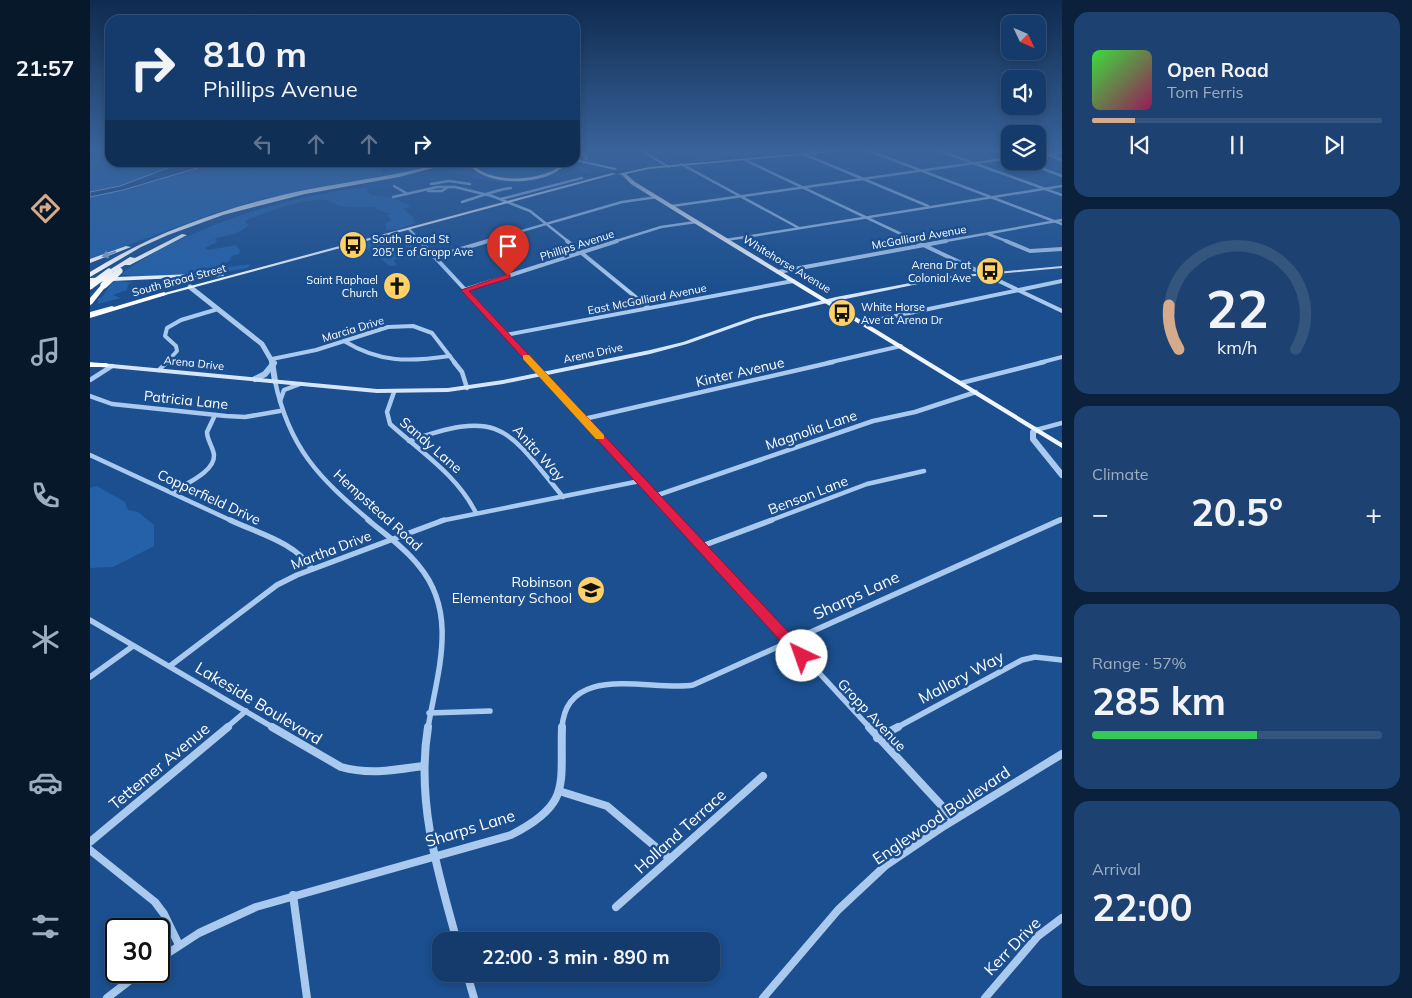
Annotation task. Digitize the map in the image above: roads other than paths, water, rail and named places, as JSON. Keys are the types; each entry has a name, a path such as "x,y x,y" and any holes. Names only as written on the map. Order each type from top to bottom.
{"highway":[{"path":"90,261 188,226 288,197"},
{"path":"90,286 109,272 151,248 205,225 306,197"},
{"path":"90,303 104,285 119,271 144,254 205,225"},
{"path":"93,273 146,244 188,226"},
{"path":"90,315 164,294"},
{"path":"90,364 109,365"}],"main road":[{"name":"South Broad Street","path":"164,294 529,197"},
{"name":"Whitehorse Avenue","path":"656,197 1062,446"},
{"name":"South Broad Street","path":"90,280 212,276 272,265"},
{"name":"Arena Drive","path":"109,365 394,392 467,388 668,348 755,318 826,301 937,279 1062,267"},
{"path":"150,277 177,280 190,287"}],"street":[{"path":"462,202 482,197"},
{"path":"493,197 530,211 649,308"},
{"path":"501,199 512,197"},
{"path":"434,256 622,202 656,197"},
{"path":"672,206 729,197"},
{"path":"742,197 799,228"},
{"path":"824,197 1062,311"},
{"path":"906,197 929,206"},
{"path":"726,240 989,197 1062,224"},
{"name":"McGalliard Avenue","path":"778,272 1062,220"},
{"name":"Phillips Avenue","path":"464,290 661,227 696,222"},
{"name":"Gropp Avenue","path":"409,229 702,546 876,738 954,819"},
{"path":"987,234 1030,251 1062,249"},
{"name":"East McGalliard Avenue","path":"505,335 793,281"},
{"path":"862,323 1062,281"},
{"path":"190,287 262,344 273,361 265,374 255,379"},
{"path":"159,370 177,351 176,346 165,336 167,328 181,320 218,309"},
{"name":"Marcia Drive","path":"273,361 388,327 413,326 432,333 462,372 467,388"},
{"path":"344,341 365,354 376,356 426,360 450,356"},
{"name":"Kinter Avenue","path":"584,419 901,346"},
{"path":"961,383 1062,357"},
{"name":"Hempstead Road","path":"273,361 280,411 292,438 313,468 338,494 392,539 429,580 442,614 442,646 429,713 423,766 426,821 433,855 455,932"},
{"path":"90,380 109,365"},
{"path":"280,402 284,390 301,384"},
{"name":"Sandy Lane","path":"394,392 387,412 388,420 409,442 460,485 470,499 476,513"},
{"name":"Magnolia Lane","path":"655,496 873,421 914,412 976,392"},
{"name":"Patricia Lane","path":"90,396 112,404 215,415 245,417 280,411"},
{"path":"172,492 202,473 211,464 214,454 205,432 215,415"},
{"path":"1062,422 1033,432 1033,439 1062,475"},
{"name":"Anita Way","path":"409,442 456,425 475,424 498,428 510,434 563,497"},
{"name":"Copperfield Drive","path":"90,455 295,550 312,569"},
{"name":"Benson Lane","path":"702,546 867,484 924,471"},
{"name":"Martha Drive","path":"170,666 277,585 312,569 448,518 640,481"},
{"name":"Sharps Lane","path":"170,952 226,919 293,894 511,835 525,828 546,812 559,791 563,774 560,723 569,706 584,693 614,682 639,684 661,689 683,688 790,642 1062,519"},
{"name":"Lakeside Boulevard","path":"90,620 349,770 376,773 423,766"},
{"path":"90,677 134,646"},
{"name":"Mallory Way","path":"876,738 1022,660 1035,657 1062,660"},
{"name":"Tettemer Avenue","path":"90,842 246,711"},
{"path":"429,713 490,711"},
{"name":"Englewood Boulevard","path":"763,998 838,910 885,866 954,819 1062,754"},
{"name":"Holland Terrace","path":"616,907 763,776"},
{"path":"559,791 607,806 670,859"},
{"path":"90,850 155,902 164,914 180,945"},
{"path":"293,894 308,998"},
{"name":"Kerr Drive","path":"985,998 1038,936 1062,918"},
{"path":"469,982 474,998"},
{"path":"106,998 126,983"}],"place":[{"name":"South Broad St 205' E of Gropp Ave","path":"353,245"},
{"name":"Arena Dr at Colonial Ave","path":"990,271"},
{"name":"Saint Raphael Church","path":"397,286"},
{"name":"White Horse Ave at Arena Dr","path":"842,313"},
{"name":"Robinson Elementary School","path":"591,590"}]}
